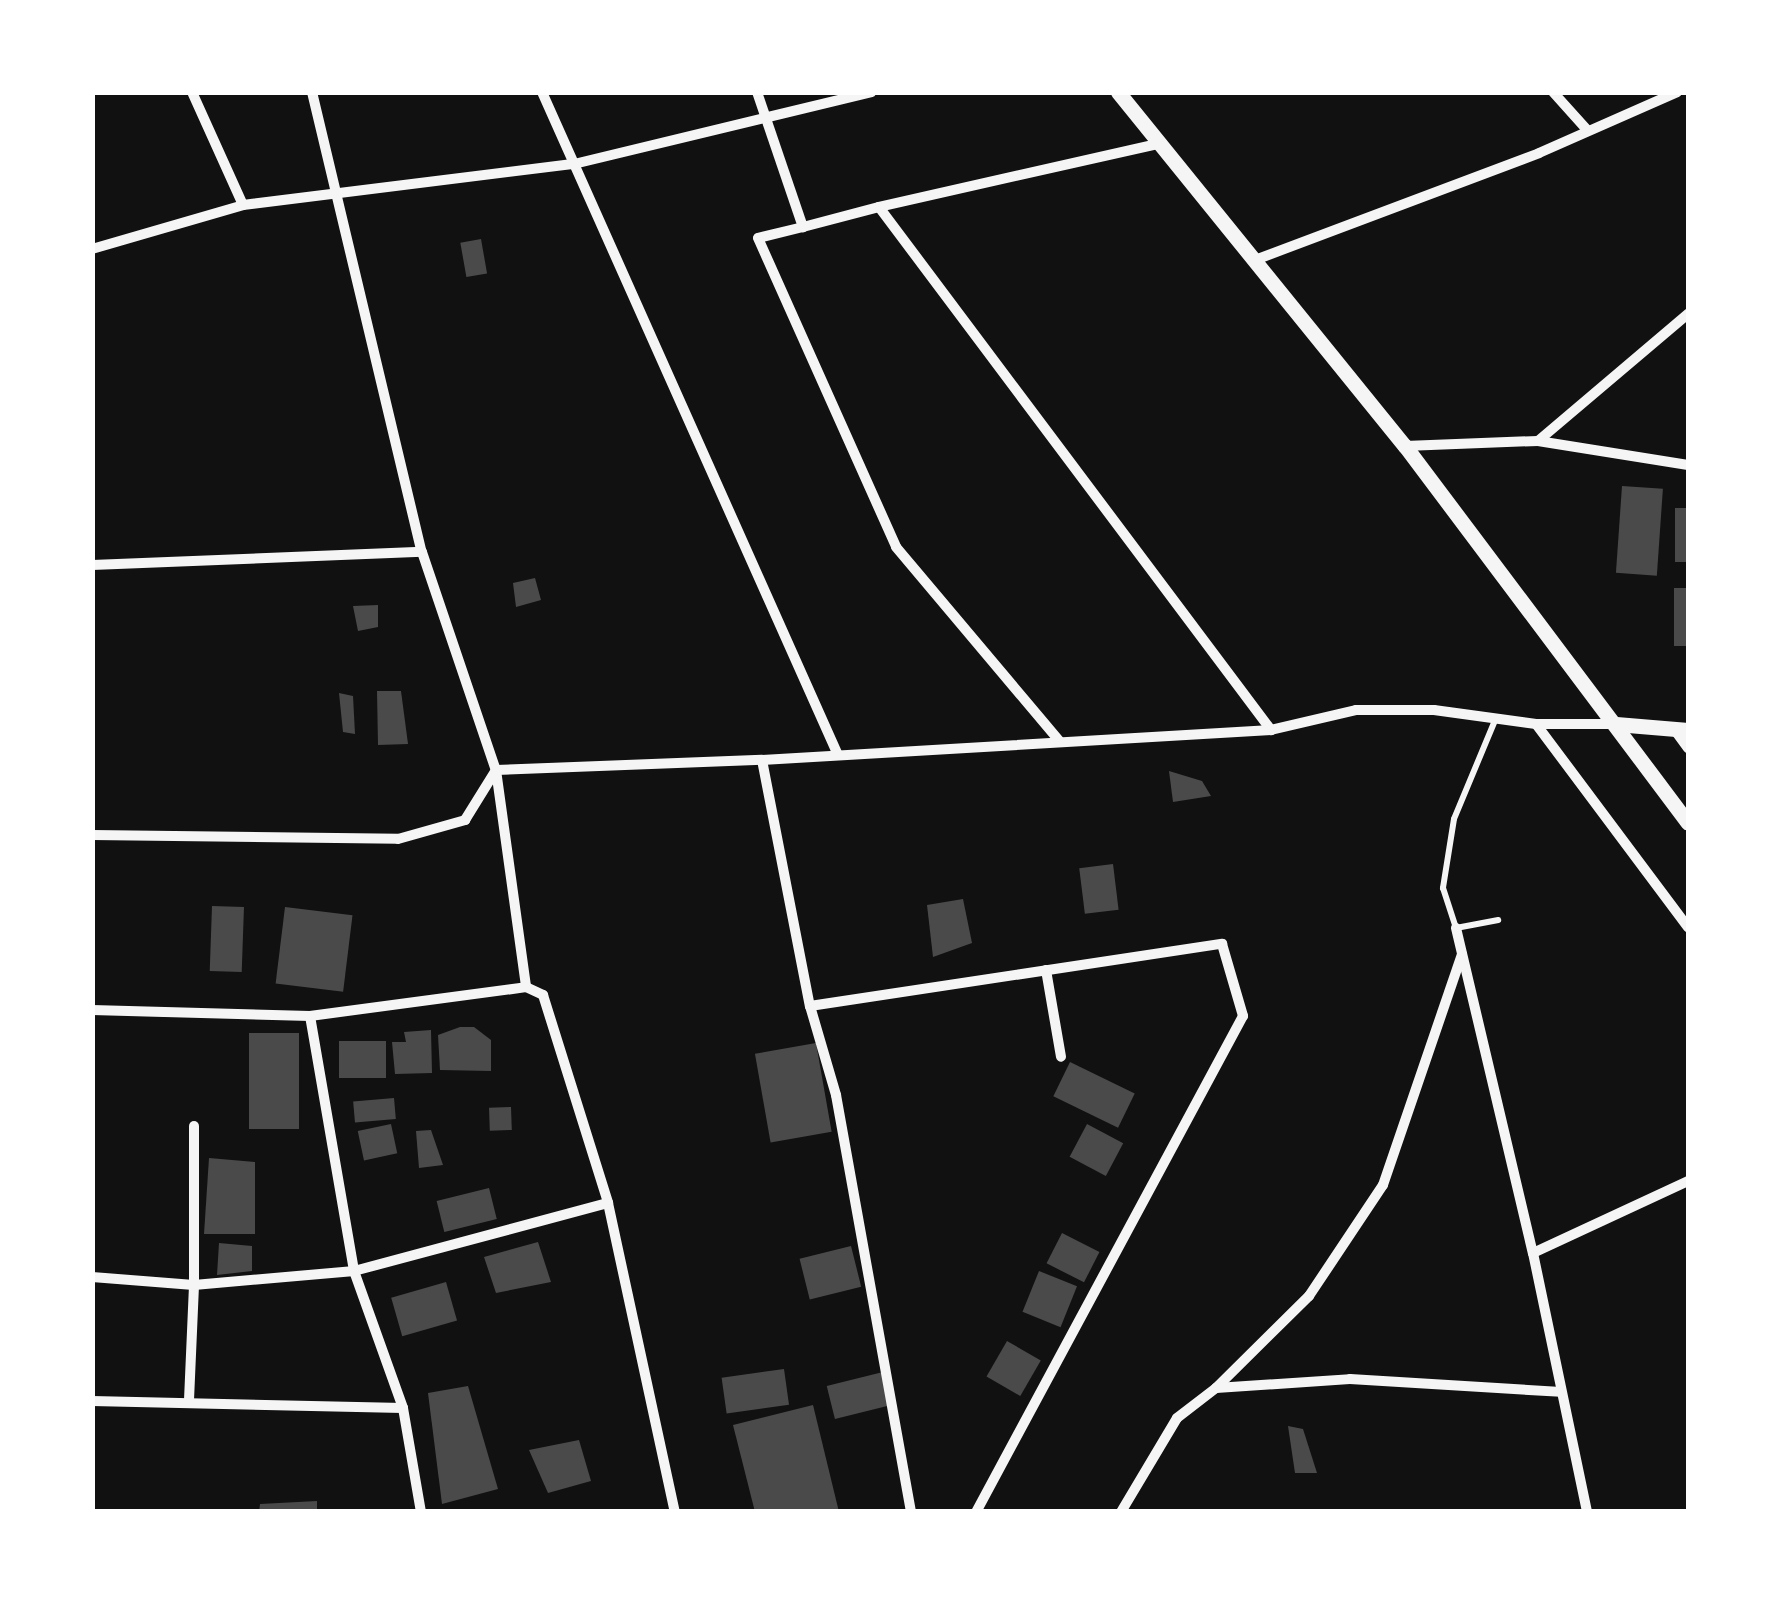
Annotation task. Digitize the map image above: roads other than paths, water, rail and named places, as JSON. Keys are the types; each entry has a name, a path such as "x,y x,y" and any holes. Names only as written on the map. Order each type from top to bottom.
{"street":[{"path":"192,92 243,205"},
{"path":"312,92 422,552 496,770 526,987"},
{"path":"542,92 838,755"},
{"path":"758,92 803,227"},
{"path":"92,249 243,205 574,164 870,92"},
{"path":"1118,92 1405,446 1688,823"},
{"path":"1554,92 1588,132"},
{"path":"1255,260 1588,132 1677,92"},
{"path":"1060,742 896,547 758,238 1162,144"},
{"path":"879,207 1271,730"},
{"path":"1538,441 1688,314"},
{"path":"1405,446 1538,441 1688,465"},
{"path":"92,564 422,552"},
{"path":"496,770 762,760 1271,730 1356,710 1434,710 1536,724 1681,729 1688,748"},
{"path":"1536,724 1688,927"},
{"path":"762,760 810,1006 836,1095 911,1512"},
{"path":"92,836 398,839 465,820 496,770"},
{"path":"1456,928 1533,1253 1587,1512"},
{"path":"810,1006 1222,944 1243,1016 976,1512"},
{"path":"1121,1512 1177,1418 1216,1388 1308,1296 1383,1185 1462,953"},
{"path":"1046,970 1061,1057"},
{"path":"92,1010 310,1016 526,987 544,995 608,1203 675,1512"},
{"path":"310,1016 354,1271 403,1408 421,1512"},
{"path":"189,1400 194,1126"},
{"path":"1533,1253 1688,1180"},
{"path":"92,1277 194,1285 354,1271 608,1203"},
{"path":"1216,1388 1350,1379 1561,1392"},
{"path":"92,1400 403,1408"}],"lane":[{"path":"1497,717 1454,819 1442,888 1456,928 1498,920"}]}
